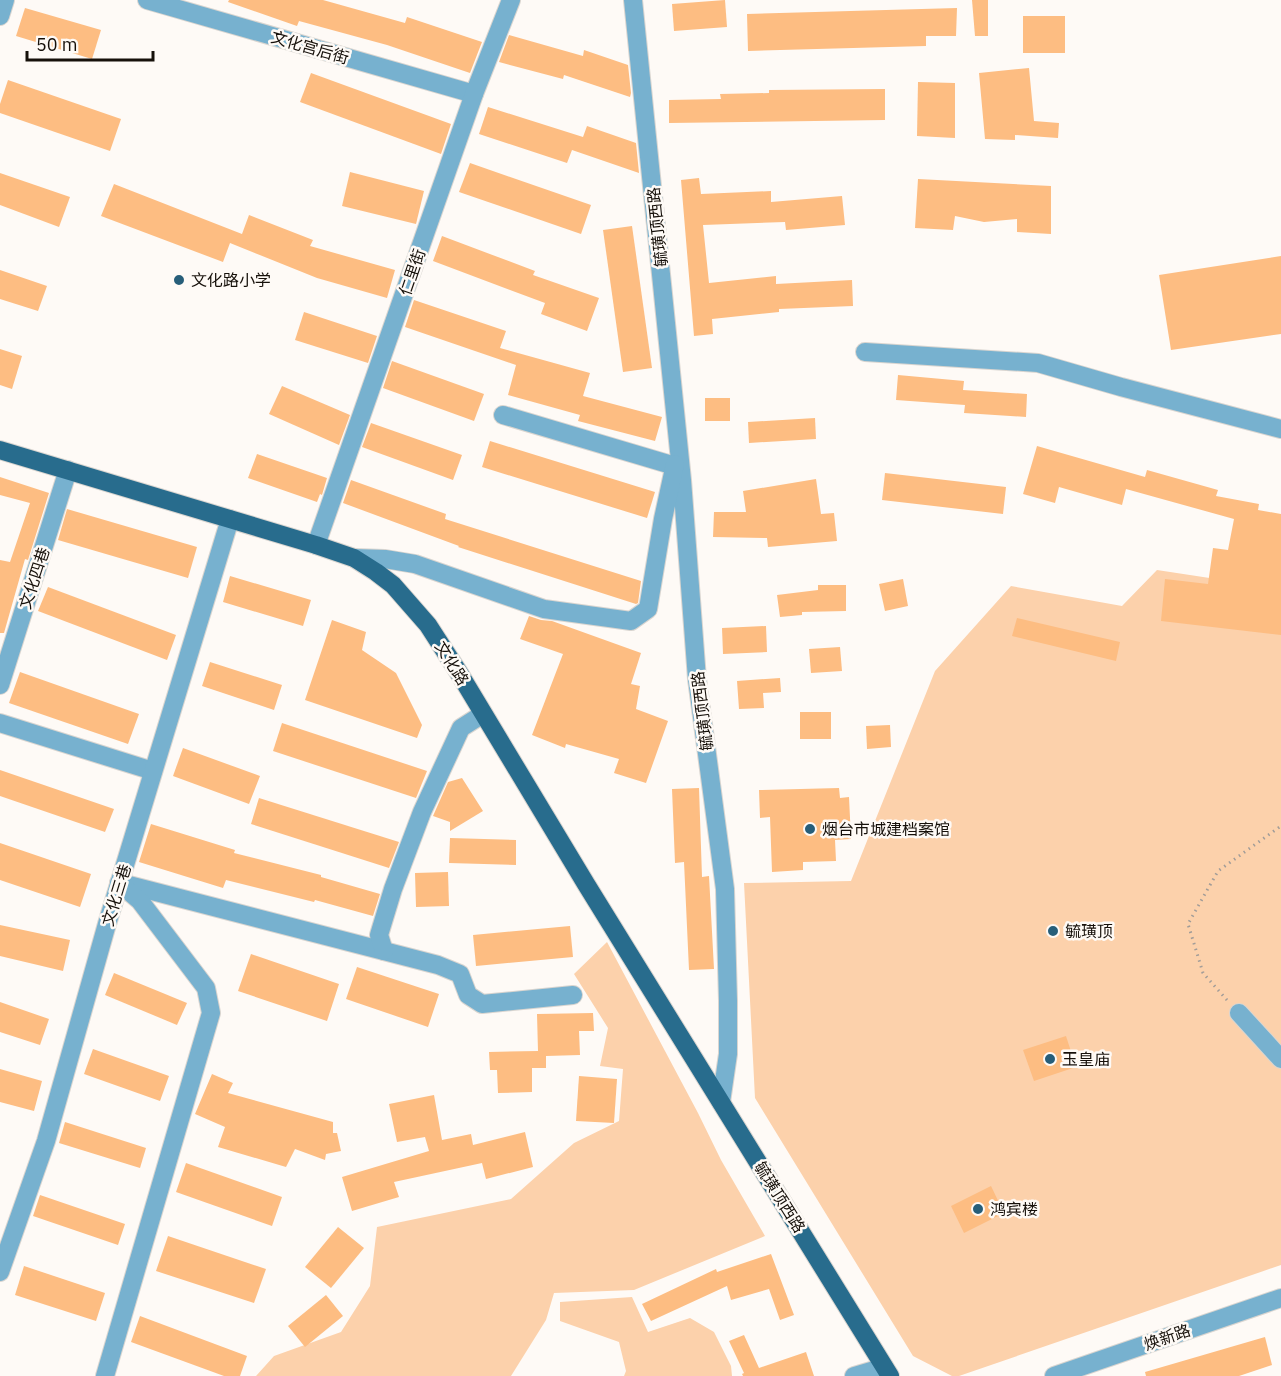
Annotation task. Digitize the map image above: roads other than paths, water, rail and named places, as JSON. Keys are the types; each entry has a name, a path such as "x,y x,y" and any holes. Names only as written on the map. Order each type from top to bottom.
{"main road":[{"name":"文化路","path":"0,450 354,558 393,585 423,619 459,673 721,1102"},
{"name":"毓璜顶西路","path":"721,1102 887,1371"}],"street":[{"path":"0,15 5,0"},
{"name":"文化宫后街","path":"147,0 474,94"},
{"name":"仁里街","path":"316,545 474,94 511,0"},
{"name":"毓璜顶西路","path":"633,0 677,427 697,679 725,889 729,1001 728,1054 721,1102"},
{"path":"865,352 1038,363 1281,429"},
{"path":"503,415 675,466"},
{"path":"354,558 385,559 415,564 544,609 632,621 648,609 663,519 675,466 677,427"},
{"name":"文化四巷","path":"0,685 68,470"},
{"name":"文化三巷","path":"0,1272 45,1141 119,883 230,519"},
{"path":"384,951 379,935 393,889 422,812 461,728 483,714"},
{"path":"0,723 153,771"},
{"path":"119,883 438,965 460,974 468,995 482,1004 573,995"},
{"path":"105,1376 211,1013 206,988 140,901 119,883"},
{"path":"1239,1013 1281,1059"},
{"name":"焕新路","path":"1054,1376 1281,1298"},
{"path":"854,1376 887,1371"}],"place":[{"name":"文化路小学","path":"179,280"},
{"name":"烟台市城建档案馆","path":"810,829"},
{"name":"毓璜顶","path":"1053,931"},
{"name":"玉皇庙","path":"1050,1059"},
{"name":"鸿宾楼","path":"978,1209"}]}
